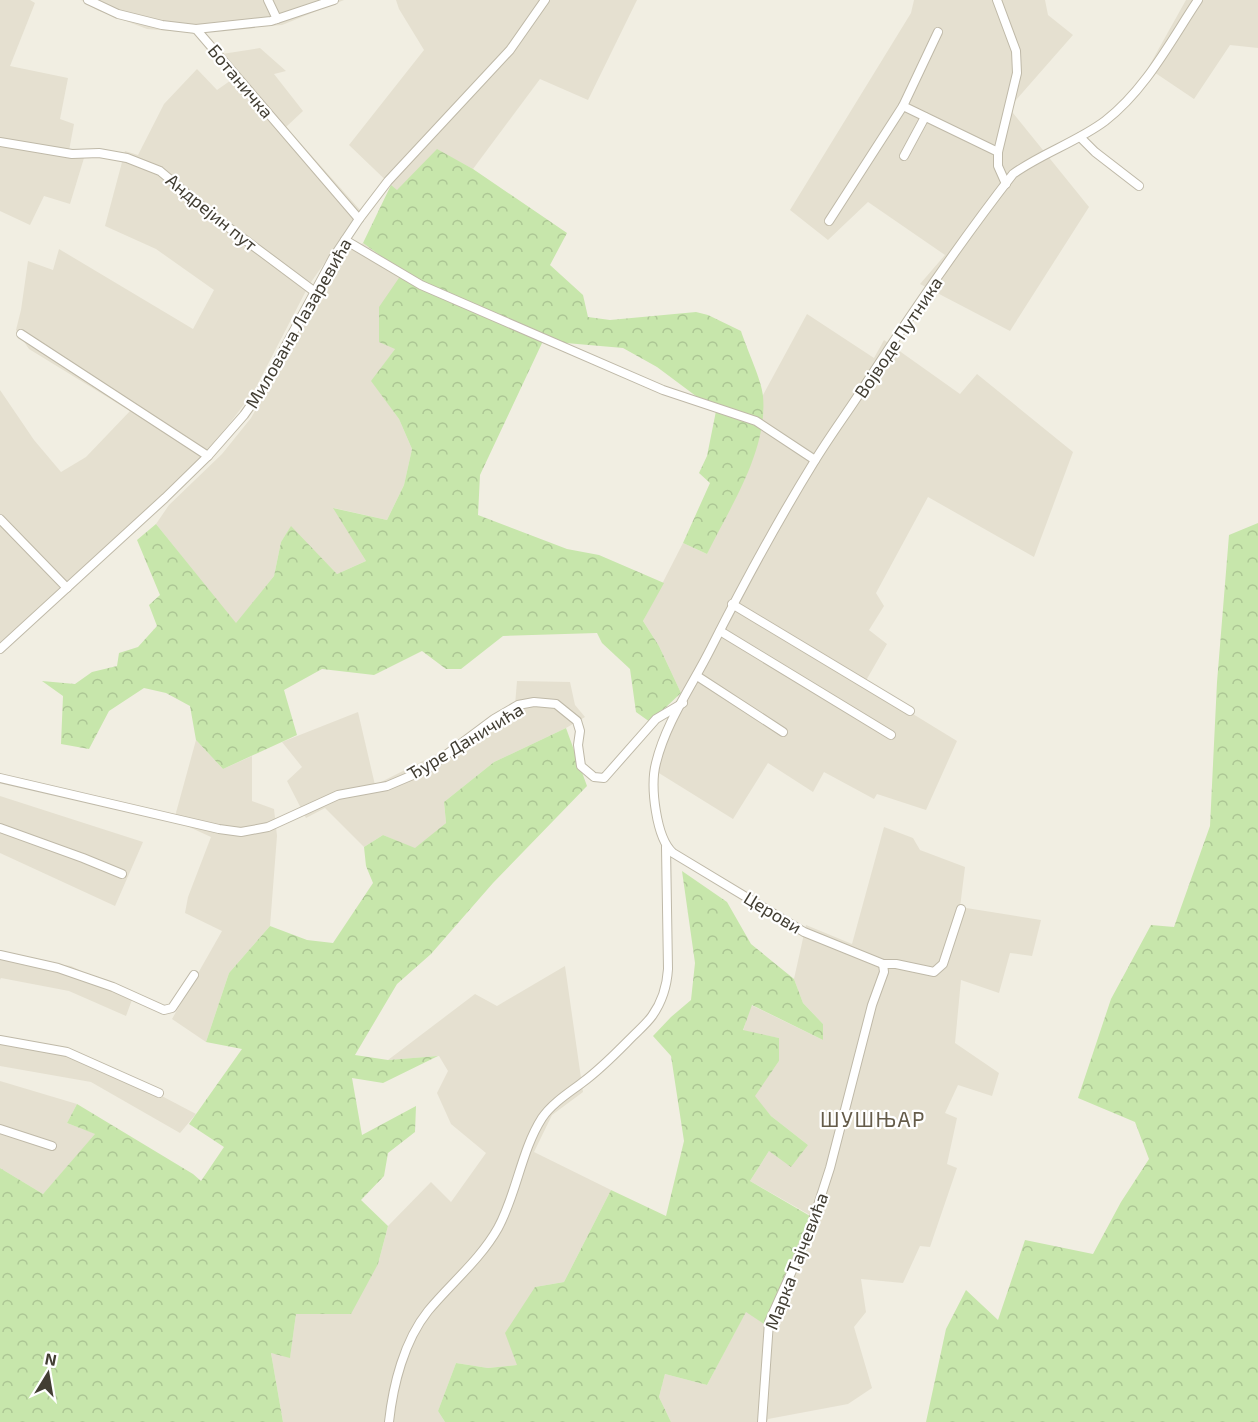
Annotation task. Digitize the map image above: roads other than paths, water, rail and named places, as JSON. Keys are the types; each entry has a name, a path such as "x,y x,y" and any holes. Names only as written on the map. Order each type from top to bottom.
{"street":[{"name":"Ботаничка","path":"88,0 118,14 162,25 196,29 359,219"},
{"path":"268,0 277,19"},
{"path":"196,29 277,19 334,0"},
{"name":"Милована Лазаревића","path":"0,649 208,456 244,415 256,399 315,292 359,219 388,181 510,50 545,0"},
{"path":"997,0 1016,51 1017,73 998,152 998,166 1006,184"},
{"name":"Војводе Путника","path":"666,847 652,786 656,763 667,732 732,604 815,460 898,332 1013,174 1034,160 1080,137 1104,122 1127,103 1142,85 1198,0"},
{"path":"829,221 903,105 938,32"},
{"path":"903,105 998,152"},
{"path":"904,156 926,117"},
{"path":"1080,137 1138,186"},
{"name":"Андрејин пут","path":"0,142 72,154 99,153 127,158 160,171 216,218 315,292"},
{"path":"345,240 421,285 663,390 756,421 815,460"},
{"path":"21,334 208,456"},
{"path":"0,519 67,588"},
{"path":"732,604 910,711"},
{"path":"720,631 891,735"},
{"path":"697,676 783,732"},
{"name":"Ђуре Даничића","path":"0,778 219,829 242,832 268,827 338,795 387,786 427,769 494,719 518,705 534,702 556,704 577,721 580,731 578,746 581,766 594,777 604,778 656,719 683,703"},
{"path":"0,828 122,874"},
{"path":"389,1422 397,1380 405,1353 415,1331 428,1312 479,1257 493,1236 508,1208 532,1137 543,1116 604,1065 652,1016 663,995 668,969 666,847"},
{"name":"Церови","path":"666,847 804,932 883,964 896,964 930,972 939,969 961,909"},
{"path":"0,955 58,968 113,987 164,1010 172,1008 194,975"},
{"name":"Марка Тајчевића","path":"762,1422 769,1322 809,1233 855,1075 872,1005 884,972 883,964"},
{"path":"0,1040 67,1052 159,1093"},
{"path":"0,1129 52,1146"}],"district":[{"name":"ШУШЊАР","path":"873,1118"}]}
